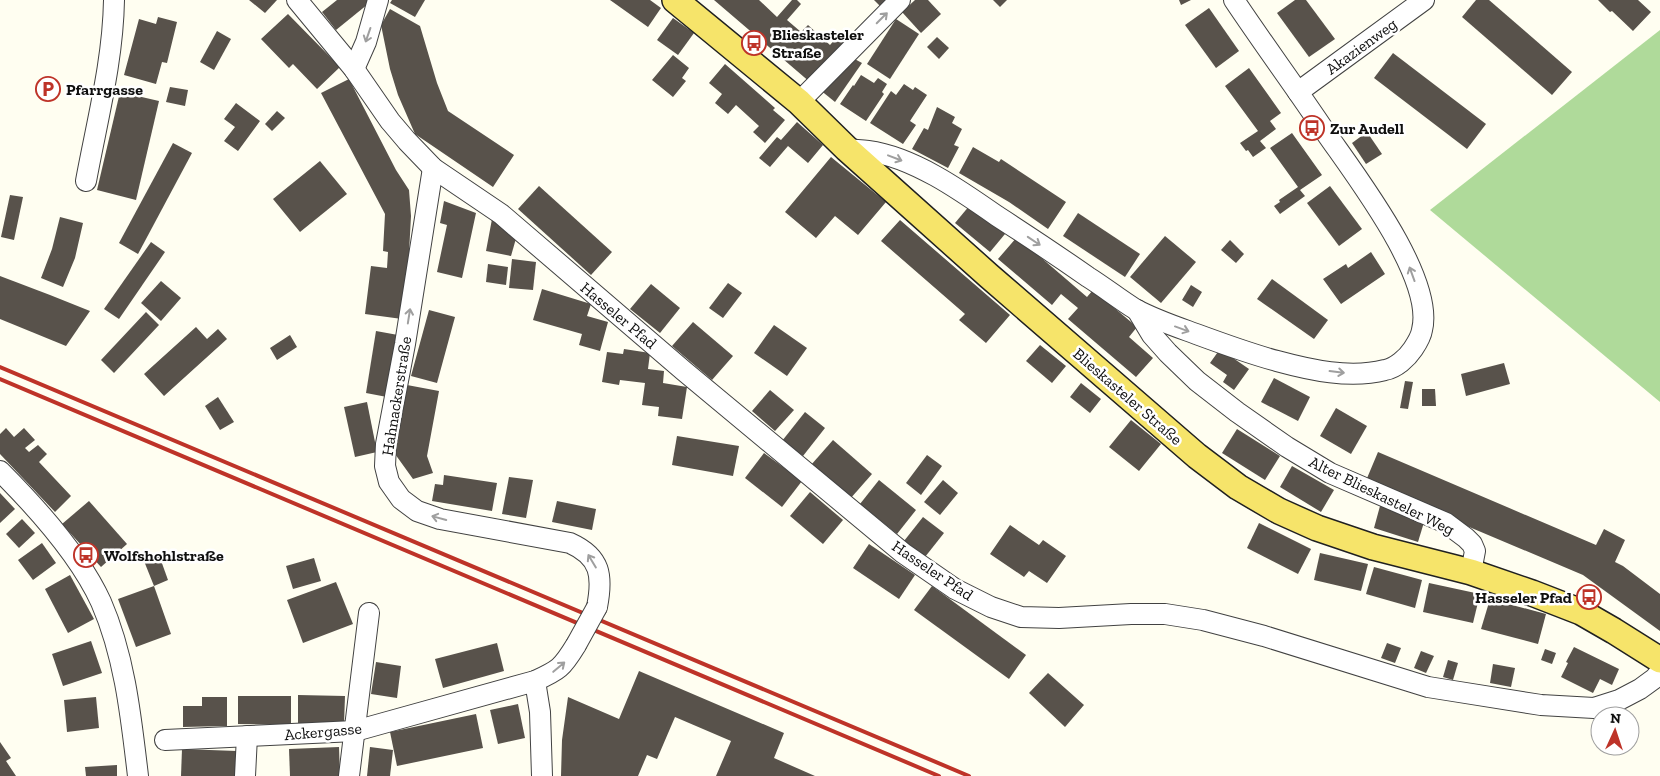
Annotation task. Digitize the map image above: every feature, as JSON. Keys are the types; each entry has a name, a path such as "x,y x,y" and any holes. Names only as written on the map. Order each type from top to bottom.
{"main road":[{"name":"Blieskasteler Straße","path":"675,0 799,102 847,149 989,276 1197,456 1238,487 1279,511 1317,528 1373,547 1471,572 1580,612 1660,660"}],"street":[{"path":"86,181 107,72 114,0"},
{"path":"297,0 354,69 390,120 433,168"},
{"path":"354,69 366,42 378,0"},
{"path":"799,102 900,0"},
{"path":"847,149 868,150 887,155 932,175 965,194 1137,310 1169,324 1245,352 1304,368 1346,373 1387,370 1398,364 1411,352 1418,341 1422,329 1423,312 1407,259 1385,218 1234,0"},
{"name":"Akazienweg","path":"1298,92 1424,0"},
{"name":"Hahnackerstraße","path":"433,168 405,344 386,444 385,466 389,482 401,499 417,511 440,519 570,544 588,553 594,560 600,587 596,607 567,661 558,670 535,681"},
{"name":"Hasseler Pfad","path":"433,168 501,214 684,371 903,553 955,589 990,607 1021,616 1059,618 1164,614 1203,620 1264,636 1428,687 1487,698 1541,705 1594,708 1619,700 1640,689 1660,672"},
{"name":"Alter Blieskasteler Weg","path":"1137,310 1152,335 1197,381 1287,447 1330,473 1446,523 1466,538 1472,544 1475,551 1471,572"},
{"path":"0,471 64,543 84,571 101,602 124,673 138,776"},
{"path":"349,776 369,613"},
{"path":"535,681 540,712 542,776"},
{"name":"Ackergasse","path":"165,740 355,731 535,681"},
{"path":"245,776 247,736"}],"green space":[{"path":"1660,30 1660,402 1430,210"}],"building":[{"path":"249,0 277,0 265,13"},
{"path":"337,0 373,0 336,30 322,12"},
{"path":"392,0 425,0 415,17 390,3"},
{"path":"610,0 650,0 661,8 648,27"},
{"path":"714,0 759,0 777,17 792,0 797,0 801,4 787,20 801,32 808,25 830,45 845,28 853,35 811,83"},
{"path":"874,0 889,0 881,7"},
{"path":"915,0 928,0 941,14 921,33 902,12"},
{"path":"993,0 1007,0 1000,7"},
{"path":"1179,0 1191,0 1181,5"},
{"path":"1295,0 1306,0 1335,39 1309,57 1277,13"},
{"path":"1476,0 1489,0 1572,72 1552,95 1462,17"},
{"path":"1598,0 1638,0 1651,12 1633,31"},
{"path":"1209,8 1239,51 1216,68 1185,25"},
{"path":"390,9 420,26 437,83 448,111 514,155 493,187 415,134 398,95 390,69 381,25"},
{"path":"288,14 340,67 317,89 293,64 289,68 261,39"},
{"path":"158,17 177,22 167,63 162,62 156,84 124,75 139,19 156,24"},
{"path":"673,18 694,33 678,55 657,40"},
{"path":"896,19 919,34 890,79 867,64"},
{"path":"217,31 231,39 214,70 200,62"},
{"path":"937,37 949,48 939,59 927,47"},
{"path":"1393,53 1486,124 1467,149 1374,78"},
{"path":"673,55 689,68 682,78 686,81 673,97 652,80"},
{"path":"851,57 862,63 835,102 819,89"},
{"path":"725,64 775,108 773,110 785,120 765,143 753,132 759,126 736,105 728,114 715,103 722,94 709,83"},
{"path":"1249,68 1281,113 1270,121 1276,129 1260,141 1266,148 1253,157 1240,143 1258,131 1225,86"},
{"path":"861,75 874,83 878,78 887,84 882,92 884,94 866,121 840,104"},
{"path":"349,79 396,170 409,190 411,216 409,253 402,319 365,314 371,266 387,268 388,252 383,251 385,214 321,93"},
{"path":"904,84 913,90 915,87 927,95 910,121 916,125 903,144 870,123 891,91 896,95"},
{"path":"170,87 188,90 185,106 166,102"},
{"path":"120,92 159,101 136,200 97,190"},
{"path":"236,103 260,121 238,151 224,141 235,127 224,119"},
{"path":"937,107 955,117 952,123 962,129 954,145 959,147 948,168 912,149 924,128 928,130"},
{"path":"277,111 285,118 272,131 265,124"},
{"path":"797,122 823,145 808,163 788,146 770,167 759,158 777,137 781,140"},
{"path":"1367,132 1382,154 1366,164 1352,143"},
{"path":"1292,133 1322,175 1300,190 1305,196 1280,214 1274,206 1280,202 1279,200 1298,187 1270,148"},
{"path":"173,143 192,153 138,254 119,243"},
{"path":"973,147 999,162 1001,159 1066,202 1048,229 1009,202 959,173"},
{"path":"831,157 886,202 858,235 835,216 816,238 785,212"},
{"path":"320,161 347,194 300,232 273,199"},
{"path":"539,186 612,252 591,275 518,209"},
{"path":"1330,186 1362,229 1339,246 1307,203"},
{"path":"10,195 23,197 14,240 1,237"},
{"path":"444,201 476,213 462,278 437,272 447,225 440,223"},
{"path":"970,205 1005,234 990,252 955,223"},
{"path":"1078,213 1140,254 1125,277 1063,236"},
{"path":"60,217 83,223 75,258 63,287 41,278 52,249"},
{"path":"492,219 517,235 511,256 486,251"},
{"path":"900,220 1010,315 986,343 959,320 965,314 881,241"},
{"path":"1165,236 1196,262 1161,303 1130,277"},
{"path":"1017,237 1087,297 1093,290 1137,327 1129,337 1153,358 1136,377 1068,319 1078,308 1061,294 1052,305 998,259"},
{"path":"1230,240 1244,254 1236,263 1221,250"},
{"path":"151,242 165,252 119,319 104,309"},
{"path":"1371,252 1385,274 1341,304 1323,279 1346,264 1348,268"},
{"path":"512,259 536,262 533,290 509,288"},
{"path":"488,264 508,267 506,285 486,282"},
{"path":"0,276 90,311 66,346 0,319"},
{"path":"1272,279 1328,320 1314,339 1257,299"},
{"path":"161,281 181,298 161,321 141,303"},
{"path":"728,283 742,293 723,318 709,308"},
{"path":"651,284 680,308 660,333 630,309"},
{"path":"1191,285 1202,292 1193,307 1182,300"},
{"path":"542,289 591,304 587,316 608,322 600,351 579,345 582,334 533,320"},
{"path":"429,310 455,317 437,383 411,376"},
{"path":"146,312 159,325 114,373 101,360"},
{"path":"693,322 733,356 712,380 672,346"},
{"path":"774,325 807,348 787,376 754,353"},
{"path":"196,327 207,339 218,329 227,339 164,396 144,374"},
{"path":"376,331 398,335 387,397 366,393"},
{"path":"290,335 297,347 277,360 270,348"},
{"path":"1040,345 1066,366 1052,383 1026,361"},
{"path":"624,349 650,353 648,369 664,371 663,383 687,387 682,419 658,416 659,407 642,405 645,383 620,380 619,385 602,382 607,352 623,354"},
{"path":"1220,349 1249,369 1234,390 1223,382 1227,375 1210,363"},
{"path":"1504,363 1510,384 1466,396 1461,374"},
{"path":"1274,378 1310,397 1298,421 1261,402"},
{"path":"1405,381 1413,382 1408,409 1400,408"},
{"path":"1081,383 1101,399 1090,413 1070,397"},
{"path":"407,385 439,391 427,456 433,473 413,479 395,454"},
{"path":"1422,389 1435,389 1436,406 1422,406"},
{"path":"770,390 794,410 775,431 752,411"},
{"path":"218,397 234,422 220,430 205,406"},
{"path":"367,402 377,452 355,457 344,407"},
{"path":"1336,408 1367,426 1351,454 1320,436"},
{"path":"805,412 825,428 803,456 782,441"},
{"path":"1131,420 1161,444 1139,471 1109,447"},
{"path":"6,428 14,437 24,428 35,440 25,448 29,452 38,445 47,454 39,462 71,496 55,512 0,454 0,434"},
{"path":"1237,429 1280,456 1265,480 1222,453"},
{"path":"677,436 739,446 733,476 672,465"},
{"path":"833,440 872,474 850,499 811,465"},
{"path":"1378,452 1596,545 1604,529 1625,540 1615,562 1660,594 1660,631 1583,575 1365,483"},
{"path":"764,453 802,481 782,507 745,478"},
{"path":"927,455 942,466 921,495 906,483"},
{"path":"1292,466 1334,490 1321,512 1280,487"},
{"path":"444,475 497,483 492,511 432,501 435,484 443,485"},
{"path":"509,477 533,480 526,518 502,514"},
{"path":"879,480 916,510 897,534 860,504"},
{"path":"943,480 958,493 940,515 924,502"},
{"path":"810,492 843,520 823,544 790,516"},
{"path":"0,493 15,509 0,523"},
{"path":"89,501 127,544 101,567 62,524"},
{"path":"557,501 596,509 592,530 552,522"},
{"path":"1380,506 1425,519 1418,542 1374,528"},
{"path":"923,517 944,533 925,557 904,541"},
{"path":"22,519 35,533 19,548 6,534"},
{"path":"1259,523 1311,549 1298,574 1247,548"},
{"path":"1010,525 1039,545 1043,540 1066,556 1047,583 1029,571 1024,577 990,554"},
{"path":"42,543 56,563 33,580 18,560"},
{"path":"869,544 915,575 899,599 853,568"},
{"path":"1320,553 1368,564 1361,591 1314,580"},
{"path":"159,555 168,580 154,586 144,561"},
{"path":"314,558 321,581 293,589 286,566"},
{"path":"1374,567 1422,580 1415,608 1366,594"},
{"path":"70,575 94,619 68,633 45,589"},
{"path":"336,582 353,624 303,643 287,600"},
{"path":"1429,583 1480,594 1473,623 1423,612"},
{"path":"154,586 171,634 136,647 118,599"},
{"path":"932,586 1026,655 1009,679 914,610"},
{"path":"1490,599 1546,614 1538,644 1481,629"},
{"path":"91,641 102,673 63,686 52,654"},
{"path":"497,643 504,671 443,688 435,659"},
{"path":"1387,643 1401,648 1395,663 1381,658"},
{"path":"1574,647 1619,669 1612,685 1600,679 1593,693 1561,677"},
{"path":"1545,649 1556,653 1552,664 1541,660"},
{"path":"1421,651 1434,656 1426,673 1414,668"},
{"path":"1448,660 1458,663 1453,680 1443,677"},
{"path":"376,662 401,666 397,698 371,694"},
{"path":"1493,664 1515,668 1511,687 1490,683"},
{"path":"639,671 784,733 774,758 815,776 716,776 731,741 675,717 657,759 647,755 638,776 561,776 562,740 568,697 619,719"},
{"path":"1048,673 1084,705 1065,727 1029,693"},
{"path":"298,695 345,696 344,724 298,723"},
{"path":"238,696 291,696 291,725 238,724"},
{"path":"96,697 99,728 67,732 64,700"},
{"path":"202,697 227,697 227,726 183,727 183,706 202,706"},
{"path":"518,704 525,738 498,744 490,710"},
{"path":"476,714 483,748 397,766 390,732"},
{"path":"0,742 11,758 6,761 16,776 0,776"},
{"path":"339,747 340,776 290,776 289,749"},
{"path":"370,747 393,750 390,776 367,776"},
{"path":"182,749 237,751 236,776 181,776"},
{"path":"117,765 117,776 86,776 85,767"}],"railway":[{"path":"0,367 969,776"},
{"path":"0,379 939,776"}],"place":[{"name":"Blieskasteler Straße","path":"754,43"},
{"name":"Pfarrgasse","path":"48,89"},
{"name":"Zur Audell","path":"1312,128"},
{"name":"Wolfshohlstraße","path":"86,555"},
{"name":"Hasseler Pfad","path":"1589,597"}]}
